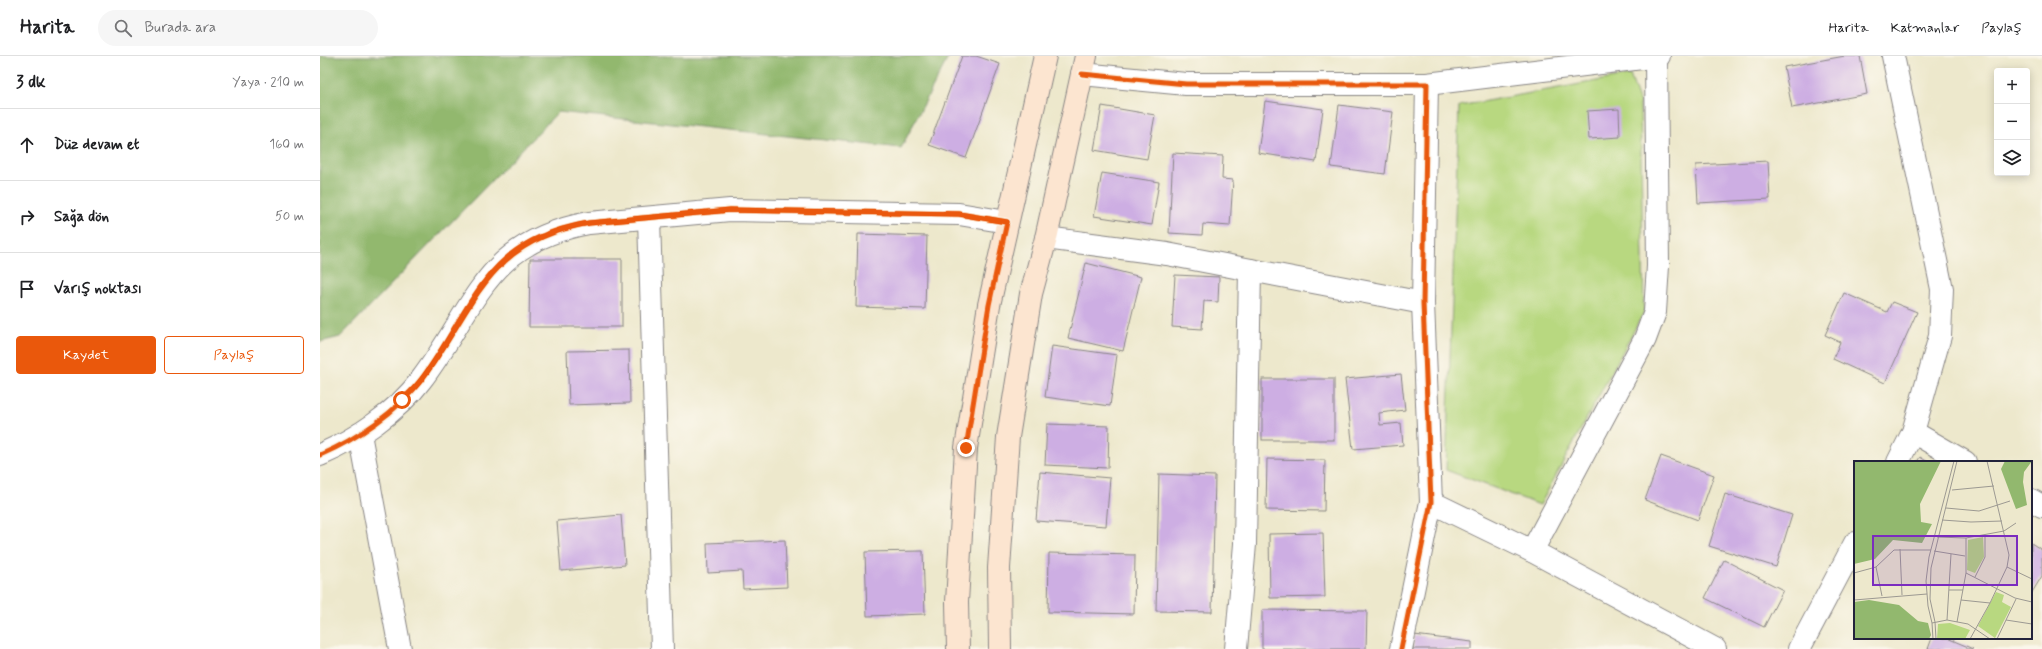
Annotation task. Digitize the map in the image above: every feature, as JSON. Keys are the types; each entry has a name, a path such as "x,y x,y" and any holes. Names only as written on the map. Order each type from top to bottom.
{"street":[{"path":"958,649 957,602 966,448 989,305 1044,56"},
{"path":"1000,649 999,568 1008,437 1031,294 1046,238 1084,65 1186,84 1427,84 1657,56 1658,266 1655,312 1645,339 1532,551"},
{"path":"1893,56 1942,289 1940,336 1913,432 1898,461"},
{"path":"1401,649 1431,502 1424,303 1427,84"},
{"path":"320,455 360,434 402,400 421,380 490,275 507,258 527,243 567,227 737,210 959,214 1007,222"},
{"path":"648,218 662,649"},
{"path":"1046,238 1167,254 1424,303"},
{"path":"1236,649 1245,544 1250,270"},
{"path":"1913,432 1963,461"},
{"path":"360,434 400,649"},
{"path":"2032,501 2042,506"},
{"path":"1431,502 1532,551 1715,649"},
{"path":"1799,649 1854,544"}],"green space":[{"path":"320,56 949,56 901,148 558,112 340,337 320,342"},
{"path":"1630,75 1640,103 1644,312 1540,505 1446,470 1459,106"}],"building":[{"path":"962,56 976,56 1000,64 966,158 929,145"},
{"path":"1845,56 1860,56 1867,94 1792,108 1784,67"},
{"path":"1265,101 1323,109 1316,162 1258,153"},
{"path":"1339,105 1393,112 1385,174 1331,167"},
{"path":"1102,106 1155,115 1147,159 1094,150"},
{"path":"1619,109 1620,137 1589,139 1587,111"},
{"path":"1173,153 1223,156 1222,179 1233,180 1230,226 1203,224 1202,235 1169,233"},
{"path":"1768,161 1770,199 1698,203 1696,165"},
{"path":"1102,173 1159,182 1152,225 1094,216"},
{"path":"858,234 927,236 925,309 856,307"},
{"path":"530,259 622,259 622,327 529,327"},
{"path":"1086,263 1141,277 1123,351 1068,338"},
{"path":"1175,275 1219,277 1218,302 1204,301 1202,329 1172,327"},
{"path":"1844,293 1887,312 1892,302 1917,312 1885,383 1833,359 1840,342 1825,335"},
{"path":"1052,346 1117,355 1110,406 1045,397"},
{"path":"629,350 630,403 569,405 567,351"},
{"path":"1401,374 1405,410 1379,413 1380,425 1401,423 1403,445 1353,449 1345,379"},
{"path":"1262,379 1334,379 1334,440 1262,440"},
{"path":"1047,424 1109,426 1108,468 1045,465"},
{"path":"1661,456 1714,475 1698,520 1645,500"},
{"path":"1920,457 1926,461 1918,461"},
{"path":"1267,459 1325,460 1324,511 1266,510"},
{"path":"1040,472 1110,478 1106,526 1036,521"},
{"path":"1159,474 1215,476 1212,612 1156,611"},
{"path":"1725,494 1792,515 1776,567 1709,546"},
{"path":"621,515 625,565 561,571 557,521"},
{"path":"1323,533 1325,597 1270,598 1269,534"},
{"path":"785,540 787,587 743,589 742,571 708,573 707,543"},
{"path":"2032,544 2042,550 2042,576 2032,592"},
{"path":"923,551 925,614 867,616 865,552"},
{"path":"1049,553 1135,555 1134,614 1048,612"},
{"path":"1724,560 1783,590 1764,627 1705,598"},
{"path":"1262,610 1367,611 1366,649 1262,649"},
{"path":"1414,635 1472,642 1472,649 1413,649"},
{"path":"1932,639 1949,639 1973,649 1928,649"}],"cycle path":[{"path":"1082,74 1186,84 1427,84 1423,303 1431,502 1401,649"},
{"path":"320,455 362,433 400,403 421,380 440,353 471,303 487,281 504,262 526,245 554,232 589,223 730,210 959,214 1007,222"}],"route":[{"path":"402,400 421,380 490,275 507,258 527,243 567,227 589,223 730,210 959,214 1007,222 989,305 966,448"}]}
